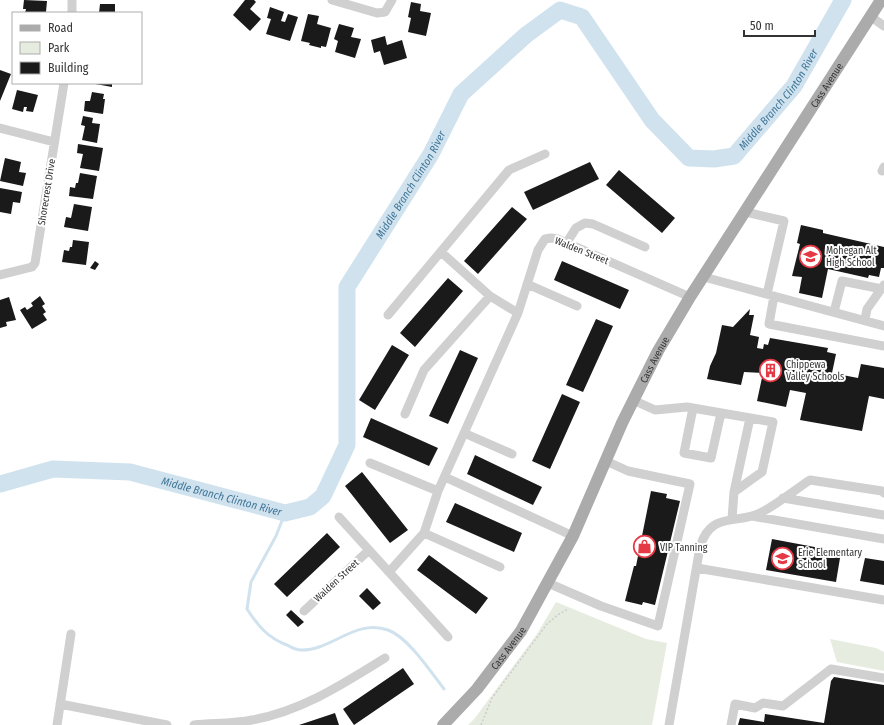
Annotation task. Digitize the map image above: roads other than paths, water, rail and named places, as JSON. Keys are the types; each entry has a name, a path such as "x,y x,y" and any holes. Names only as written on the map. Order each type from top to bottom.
{"main road":[{"name":"Cass Avenue","path":"443,725 477,689 507,651 521,630 573,536 633,400 658,351 690,297 746,212 870,16 881,3"}],"street":[{"path":"72,0 72,12"},
{"path":"332,0 377,13 385,12 391,3"},
{"path":"870,16 884,26"},
{"name":"Shorecrest Drive","path":"0,275 32,267 35,264 64,84"},
{"path":"0,128 54,142"},
{"path":"388,315 509,170 545,154"},
{"path":"746,212 784,221 771,295 769,324 884,346"},
{"path":"567,242 576,228 585,223 593,224 645,247"},
{"name":"Walden Street","path":"389,572 424,533 438,491 518,313 538,250 545,239 551,238 567,242 690,297"},
{"path":"441,252 490,296 518,313"},
{"path":"704,277 884,326"},
{"path":"834,312 842,281 883,287 868,309 865,320"},
{"path":"527,284 577,306"},
{"path":"405,414 424,370 490,296"},
{"path":"633,400 655,410 693,408 773,422 762,472 734,492"},
{"path":"693,408 684,453 711,458 721,413"},
{"path":"732,519 734,492 750,418"},
{"path":"464,433 512,454"},
{"path":"548,583 601,606 658,626 690,484 628,472 606,461"},
{"path":"370,463 438,491"},
{"path":"445,477 573,536"},
{"path":"669,725 700,547 707,532 712,526 720,522 758,514 810,480 882,491 884,493"},
{"path":"783,498 884,515"},
{"path":"748,516 884,539"},
{"path":"339,517 448,636"},
{"path":"424,533 500,567"},
{"name":"Walden Street","path":"304,611 369,550"},
{"path":"697,568 884,600"},
{"path":"58,725 71,634"},
{"path":"194,725 253,723 306,704 330,692 385,658"},
{"path":"731,725 735,704 755,708 763,703 783,706 831,669 884,678"},
{"path":"60,704 167,725"}],"waterway":[{"name":"Middle Branch Clinton River","path":"0,484 53,469 130,472 285,513 310,507 323,496 347,445 347,287 431,154 461,94 526,35 560,10 582,17 652,120 689,158 714,159 734,156 794,86 843,0"},
{"path":"285,513 276,536 251,582 247,609 259,626 274,639 297,650 312,649 323,646 354,631 365,628 376,627 388,630 396,634 411,647 444,689"}],"place":[{"name":"Mohegan Alt High School","path":"811,256"},
{"name":"Chippewa Valley Schools","path":"771,370"},
{"name":"VIP Tanning","path":"645,547"},
{"name":"Erie Elementary School","path":"783,558"}]}
